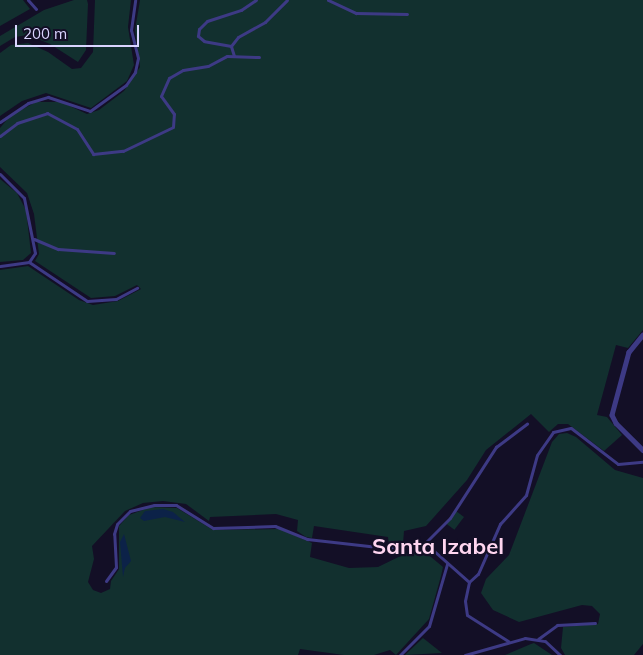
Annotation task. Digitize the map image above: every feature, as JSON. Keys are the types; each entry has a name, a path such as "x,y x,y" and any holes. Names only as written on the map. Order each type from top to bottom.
{"street":[{"path":"28,0 36,9"},
{"path":"0,122 28,102 48,97 84,110 97,109 132,79 138,58 131,30 135,0"},
{"path":"231,46 207,44 198,36 199,28 207,21 241,10 256,0"},
{"path":"231,46 238,37 265,22 287,0"},
{"path":"328,0 356,13 407,14"},
{"path":"231,46 234,56"},
{"path":"0,136 18,122 47,113 76,129 93,154 123,152 168,131 174,124 174,114 161,96 169,78 183,70 208,66 234,56 260,57"},
{"path":"0,174 24,198 34,239 34,256 29,262"},
{"path":"34,239 58,249 114,253"},
{"path":"0,266 29,262 87,301 121,298 136,288"},
{"path":"643,335 629,352 612,415 616,423 643,450"},
{"path":"106,581 116,567 114,534 117,524 130,512 154,505 176,505 213,528 275,526 307,539 386,548 425,543 450,518 496,447 527,424"},
{"path":"508,641 468,617 465,607 469,582 480,571 500,524 526,495 537,455 553,432 571,428 618,464 643,462"},
{"path":"425,543 469,582"},
{"path":"400,655 429,626 447,564"},
{"path":"537,640 551,628 571,623 595,623"},
{"path":"551,628 545,636 560,655"},
{"path":"465,655 517,638 549,643"}],"green space":[{"path":"0,0 23,0 30,9 0,26"},
{"path":"74,0 87,0 88,4 86,50 78,62 50,44 28,35 15,37 0,46 0,36 44,10"},
{"path":"95,0 131,0 128,27 134,65 127,81 91,108 46,93 22,101 0,116 0,53 11,45 28,43 48,52 72,69 81,68 93,52"},
{"path":"140,0 643,0 643,330 628,348 616,345 597,415 607,417 622,435 604,451 568,424 558,424 549,432 531,414 486,450 467,480 426,526 404,531 403,544 389,545 388,537 314,526 312,538 306,537 297,531 298,520 276,514 210,517 209,521 186,504 163,501 143,503 125,511 92,546 94,559 88,582 93,590 101,593 110,589 111,581 119,569 119,526 129,515 151,507 177,508 213,530 280,529 312,543 310,557 349,568 378,567 419,547 443,567 429,619 396,655 390,650 374,655 344,655 300,649 298,655 0,655 0,270 28,266 79,300 93,305 118,301 141,289 137,285 115,296 91,298 35,261 39,254 34,214 27,193 0,167 0,128 10,116 36,102 61,102 87,114 99,110 124,91 140,67 135,30"},
{"path":"0,179 17,193 26,210 31,253 23,260 0,262"},
{"path":"567,433 576,437 615,470 643,478 643,644 634,655 565,655 561,648 563,627 598,624 600,614 592,606 582,605 519,622 493,610 481,593 486,579 509,555 552,442 559,434"},
{"path":"456,511 464,517 454,530 446,524"},
{"path":"423,638 442,653 405,655 407,653"},
{"path":"534,643 552,655 505,655 531,644"}],"water":[{"path":"163,509 173,512 185,522 165,517 144,521 140,518 145,511"},
{"path":"124,534 131,561 125,568 123,577 120,542"}],"district":[{"name":"Santa Izabel","path":"438,547"}]}
